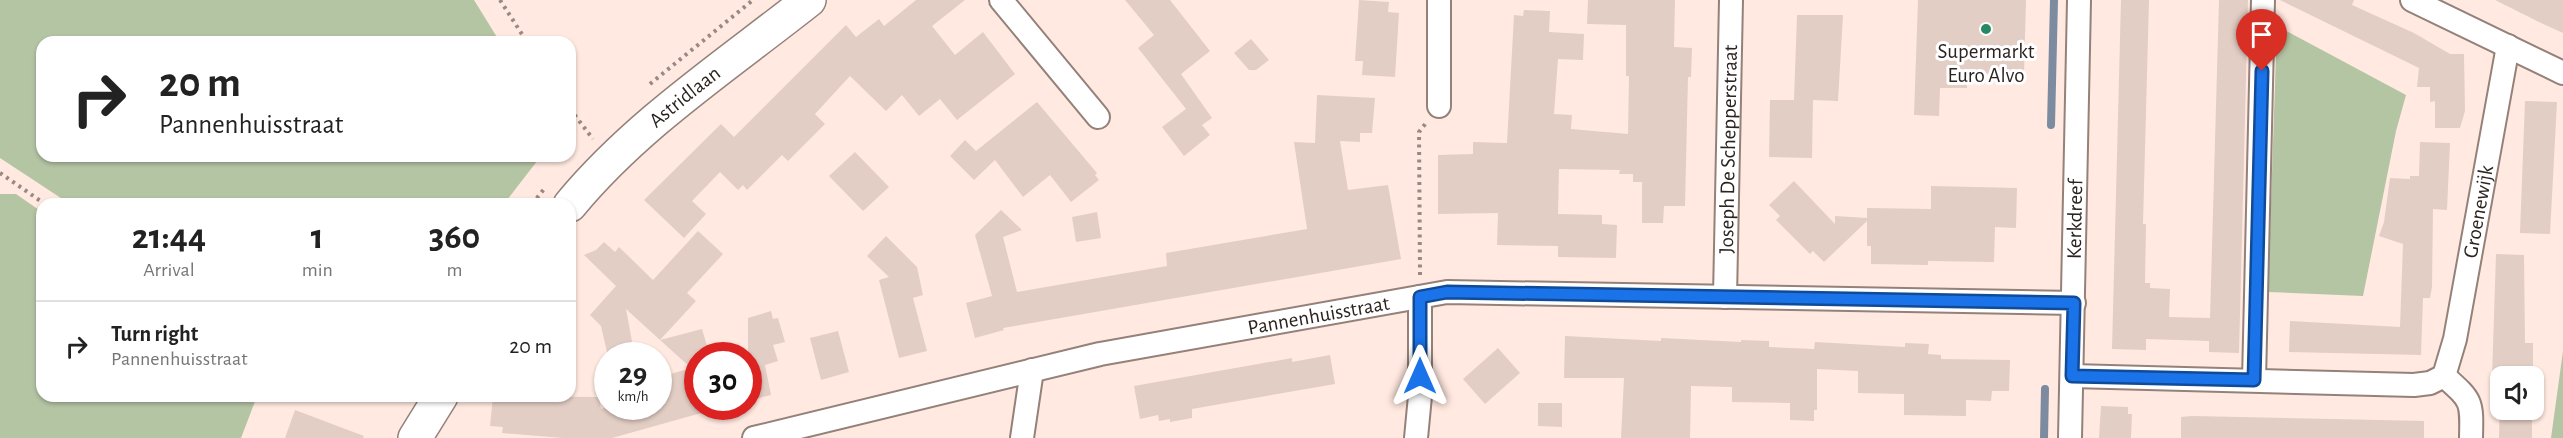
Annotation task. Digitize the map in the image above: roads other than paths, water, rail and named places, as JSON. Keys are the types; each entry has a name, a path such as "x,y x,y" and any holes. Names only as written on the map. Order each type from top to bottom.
{"main road":[{"name":"Astridlaan","path":"576,198 612,159 644,130 809,0"},
{"path":"419,437 438,402"}],"street":[{"path":"1001,0 1098,117"},
{"path":"1439,0 1439,106"},
{"name":"Joseph De Schepperstraat","path":"1725,297 1731,0"},
{"name":"Kerkdreef","path":"2070,438 2079,0"},
{"path":"2254,380 2263,0"},
{"path":"2412,0 2563,73"},
{"name":"Groenewijk","path":"2444,376 2455,339 2508,46"},
{"name":"Pannenhuisstraat","path":"754,438 1100,354 1447,292 2074,303"},
{"path":"1416,438 1420,396 1420,297"},
{"path":"1022,438 1032,370"},
{"path":"2072,376 2414,385 2430,383 2444,376 2465,394 2472,405 2471,438"}],"waterway":[{"path":"2051,125 2054,0"},
{"path":"2044,438 2045,389"}],"place":[{"name":"Supermarkt Euro Alvo","path":"1986,29"}]}
